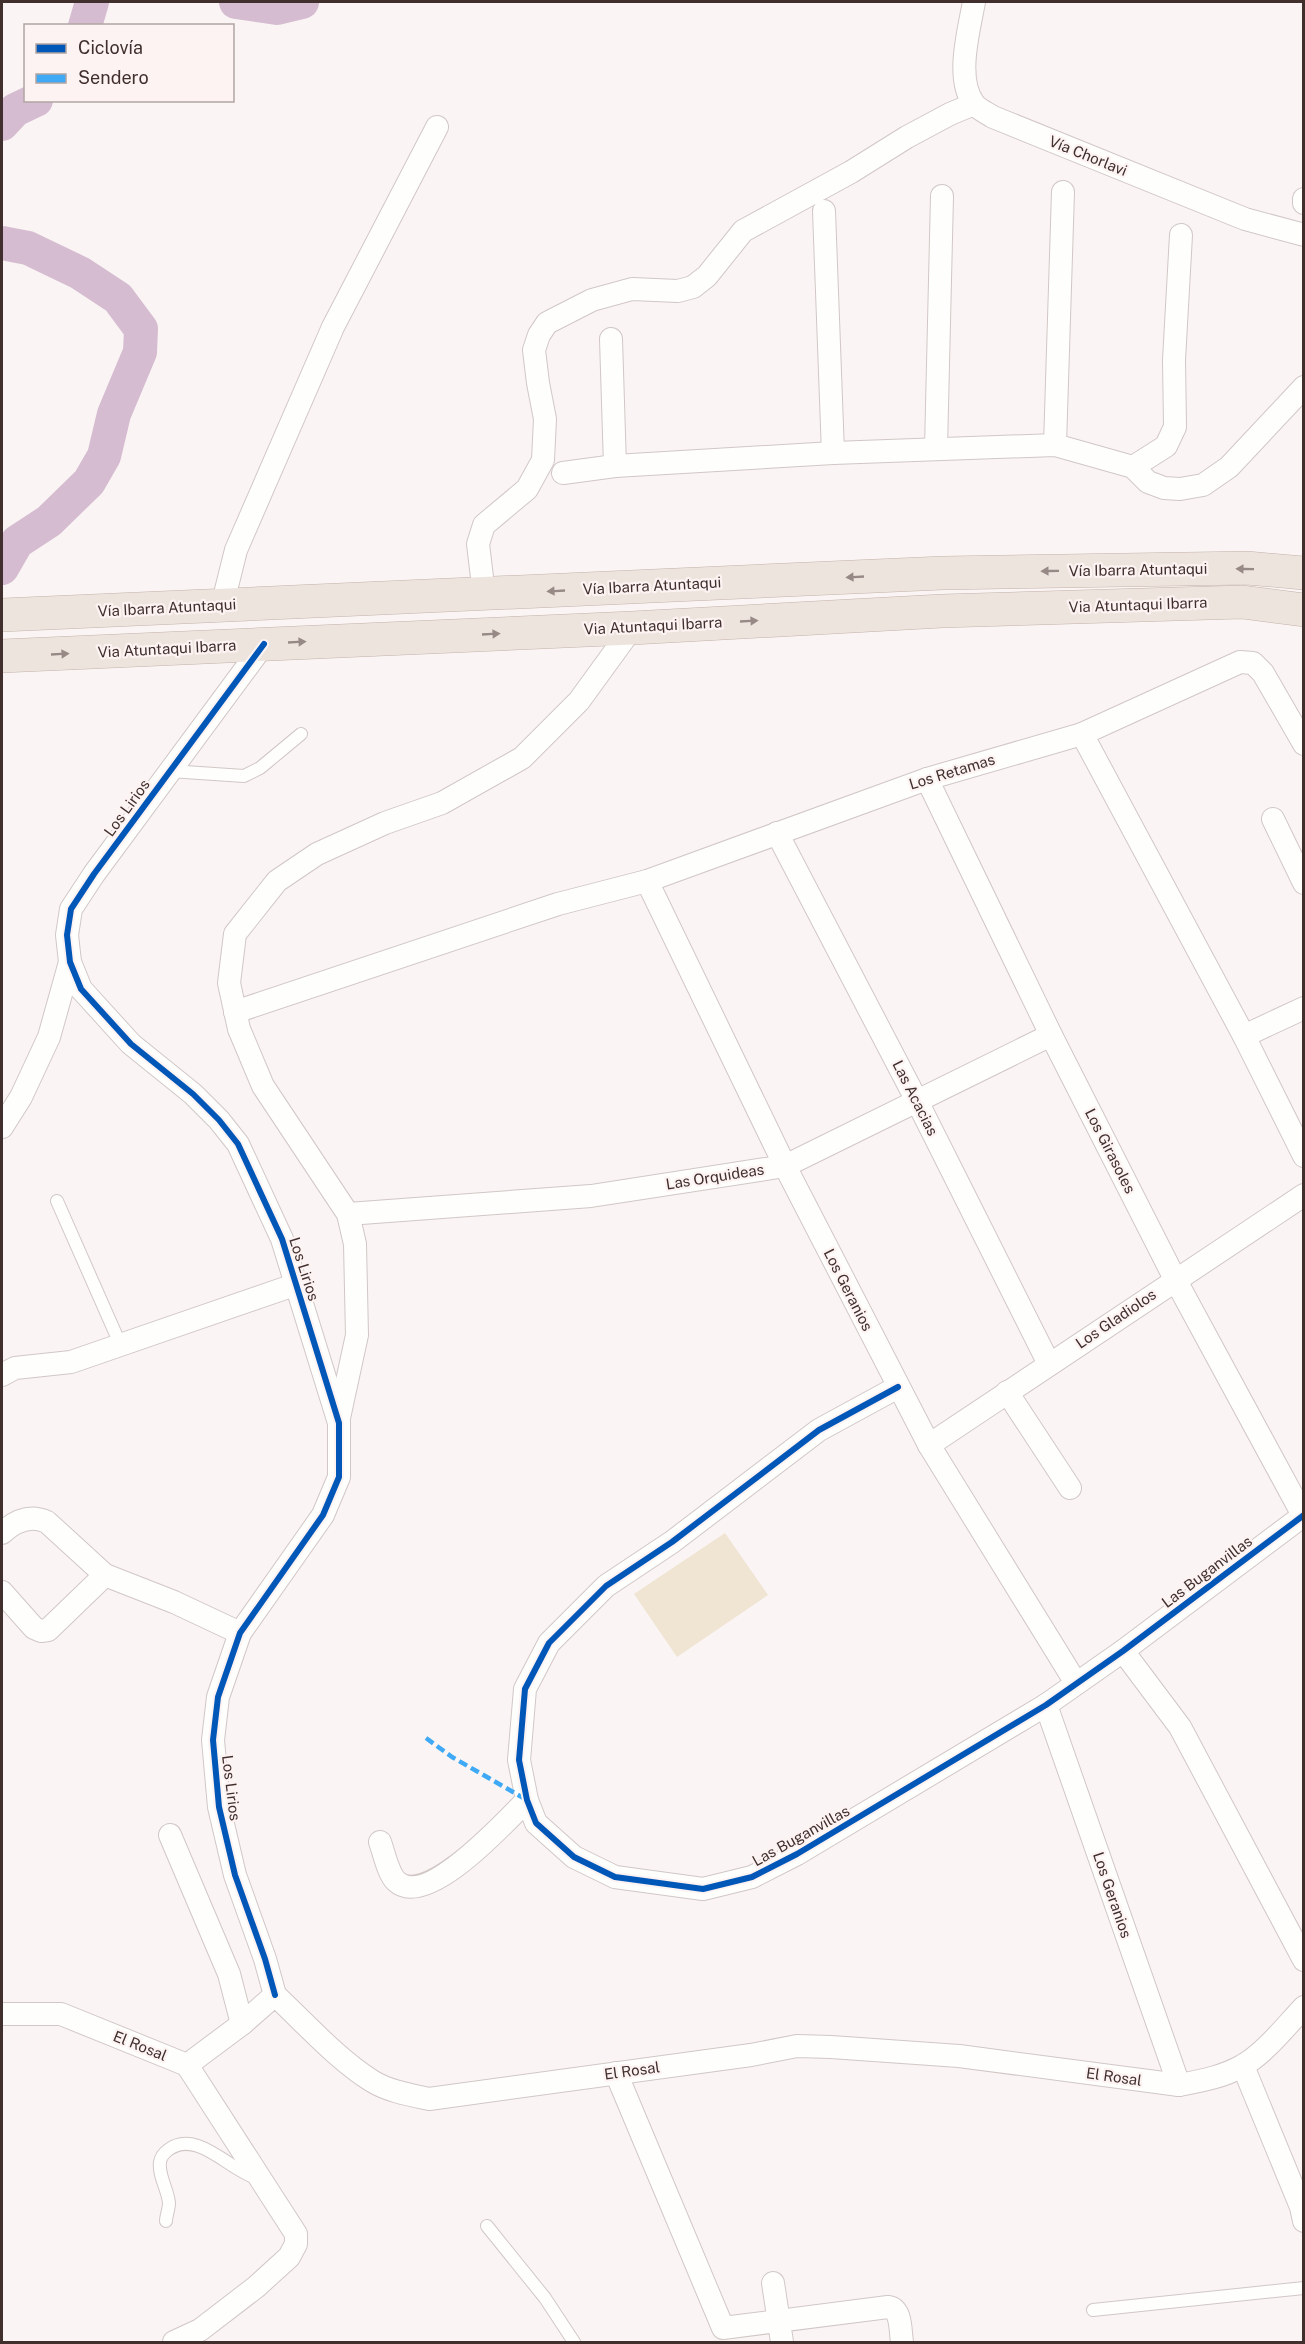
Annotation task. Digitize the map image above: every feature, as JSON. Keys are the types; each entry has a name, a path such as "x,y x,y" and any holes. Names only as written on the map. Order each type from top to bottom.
{"highway":[{"name":"Vía Ibarra Atuntaqui","path":"2,615 943,573 1247,568 1304,573"},
{"name":"Via Atuntaqui Ibarra","path":"2,656 632,628 942,611 1242,602 1304,610"}],"street":[{"path":"484,594 478,544 484,525 527,489 543,460 545,419 534,350 539,335 547,323 592,300 632,289 678,291 693,287 707,276 743,231 851,172 907,137 974,104 968,90 963,63 974,2"},
{"name":"Vía Chorlavi","path":"974,104 993,117 1245,219 1304,235"},
{"path":"222,606 236,550 333,327 437,127"},
{"path":"1055,445 1063,192"},
{"path":"936,449 942,196"},
{"path":"824,211 833,453"},
{"path":"1133,467 1166,446 1175,427 1174,360 1181,235"},
{"path":"611,339 615,466"},
{"path":"563,472 615,466 833,453 1055,445 1133,467 1148,482 1164,488 1180,489 1203,485 1229,467 1304,387"},
{"path":"339,1423 357,1335 355,1244 348,1214 264,1086 239,1029 229,983 235,934 276,881 317,854 385,823 442,803 522,758 579,701 632,628"},
{"name":"Los Lirios","path":"264,644 94,874 71,909 67,935 70,962 81,989 131,1044 193,1094 219,1120 238,1144 282,1239 339,1423 339,1477 323,1515 240,1633 218,1697 213,1740 219,1807 235,1875 265,1959 275,1995"},
{"name":"Los Retamas","path":"235,1011 558,904 647,881 927,779 1082,734 1240,662 1253,663 1263,673 1304,744"},
{"path":"1082,734 1244,1036 1304,1156"},
{"name":"Los Girasoles","path":"927,779 1051,1035 1175,1279 1303,1516"},
{"path":"1273,819 1304,884"},
{"name":"Las Acacias","path":"777,833 918,1102 1049,1364"},
{"name":"Los Geranios","path":"647,881 785,1166 928,1444 1076,1683"},
{"path":"2,1127 21,1097 49,1036 70,962"},
{"path":"1244,1036 1304,1008"},
{"name":"Las Orquideas","path":"348,1214 591,1196 785,1166 1051,1035"},
{"name":"Los Gladiolos","path":"928,1444 1304,1195"},
{"path":"2,1375 15,1368 71,1362 297,1284"},
{"name":"Las Buganvillas","path":"898,1387 819,1430 672,1542 606,1586 549,1643 525,1689 519,1760 527,1800 536,1823 574,1857 615,1878 703,1889 752,1877 797,1854 1046,1705 1123,1651 1303,1516"},
{"path":"1006,1392 1070,1488"},
{"path":"2,1533 19,1521 36,1517 47,1522 105,1575 174,1602 240,1633"},
{"path":"2,1592 34,1628 41,1631 48,1630 105,1575"},
{"path":"1123,1651 1179,1727 1304,1960"},
{"name":"Los Geranios","path":"1046,1705 1179,2085"},
{"path":"380,1842 394,1879 404,1886 415,1887 444,1876 527,1800"},
{"path":"170,1835 229,1974 242,2024"},
{"path":"174,2343 201,2330 256,2287 289,2257 296,2244 296,2234 188,2065 242,2024 275,1995"},
{"name":"El Rosal","path":"275,1995 372,2082 399,2092 429,2099 751,2055 797,2046 959,2056 1179,2085 1214,2078 1243,2066 1270,2043 1304,2007"},
{"name":"El Rosal","path":"2,2014 61,2014 188,2065"},
{"path":"1243,2066 1301,2207 1304,2221"},
{"path":"616,2073 726,2335 780,2319 888,2307 897,2312 902,2343"},
{"path":"773,2283 782,2343"}],"lane":[{"path":"170,771 244,776 260,768 301,734"},
{"path":"57,1201 121,1346"},
{"path":"166,2222 169,2202 159,2163 163,2154 173,2146 187,2144 211,2151 249,2175 261,2179"},
{"path":"487,2226 545,2298 574,2343"},
{"path":"1093,2310 1304,2288"}],"shaded area":[{"path":"725,1533 768,1595 677,1657 634,1594"}],"waterway":[{"path":"86,24 92,2"},
{"path":"236,2 277,8 302,2"},
{"path":"2,124 15,110 32,102"},
{"path":"2,243 28,248 80,273 118,298 141,329 140,352 114,414 104,456 89,482 49,521 17,542 2,568"}],"marked path":[{"path":"426,1738 452,1757 527,1800"}],"cycle path":[{"path":"264,644 94,874 71,909 67,935 70,962 81,989 131,1044 193,1094 219,1120 238,1144 282,1239 339,1423 339,1477 323,1515 240,1633 218,1697 213,1740 219,1807 235,1875 265,1959 275,1995"},
{"path":"898,1387 819,1430 672,1542 606,1586 549,1643 525,1689 519,1760 527,1800 536,1823 574,1857 615,1877 703,1889 752,1877 797,1854 1046,1705 1123,1651 1304,1515"}]}
